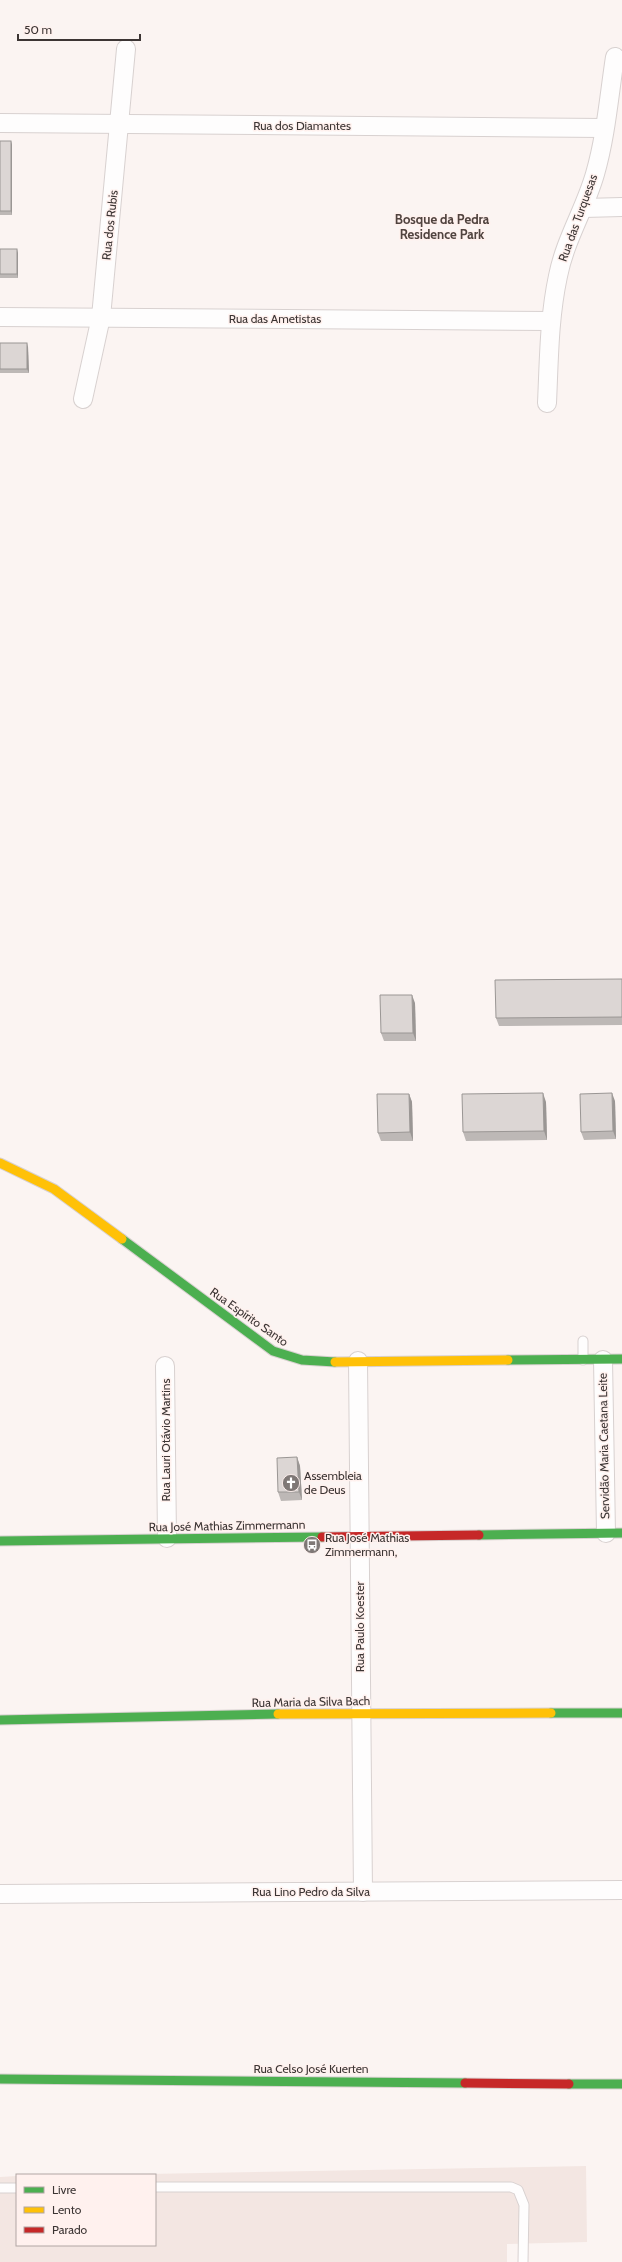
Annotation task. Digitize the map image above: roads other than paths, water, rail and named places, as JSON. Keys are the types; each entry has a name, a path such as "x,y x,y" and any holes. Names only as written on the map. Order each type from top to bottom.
{"street":[{"name":"Rua dos Rubis","path":"83,400 101,318 126,49"},
{"name":"Rua das Turquesas","path":"547,403 550,321 558,275 569,238 584,208 595,172 604,128 615,57"},
{"name":"Rua dos Diamantes","path":"0,123 604,128"},
{"path":"584,208 622,207"},
{"name":"Rua das Ametistas","path":"0,317 550,321"},
{"name":"Rua Espírito Santo","path":"0,1163 54,1189 273,1352 296,1359 358,1362 622,1360"},
{"name":"Servidão Maria Caetana Leite","path":"603,1360 614,1533"},
{"name":"Rua Paulo Koester","path":"358,1362 360,1712 363,1892"},
{"name":"Rua Lauri Otávio Martins","path":"166,1366 167,1538"},
{"name":"Rua José Mathias Zimmermann","path":"0,1540 614,1533"},
{"name":"Rua Maria da Silva Bach","path":"0,1720 360,1712 622,1713"},
{"name":"Rua Lino Pedro da Silva","path":"0,1894 622,1890"},
{"name":"Rua Celso José Kuerten","path":"0,2079 622,2084"}],"lane":[{"path":"583,1341 583,1360"},
{"path":"156,2187 512,2187 518,2190 524,2205 523,2262"},
{"path":"0,2188 16,2188"}],"place":[{"name":"Assembleia de Deus","path":"291,1483"},
{"name":"Rua José Mathias Zimmermann,","path":"312,1545"}],"district":[{"name":"Bosque da Pedra Residence Park","path":"442,226"}]}
